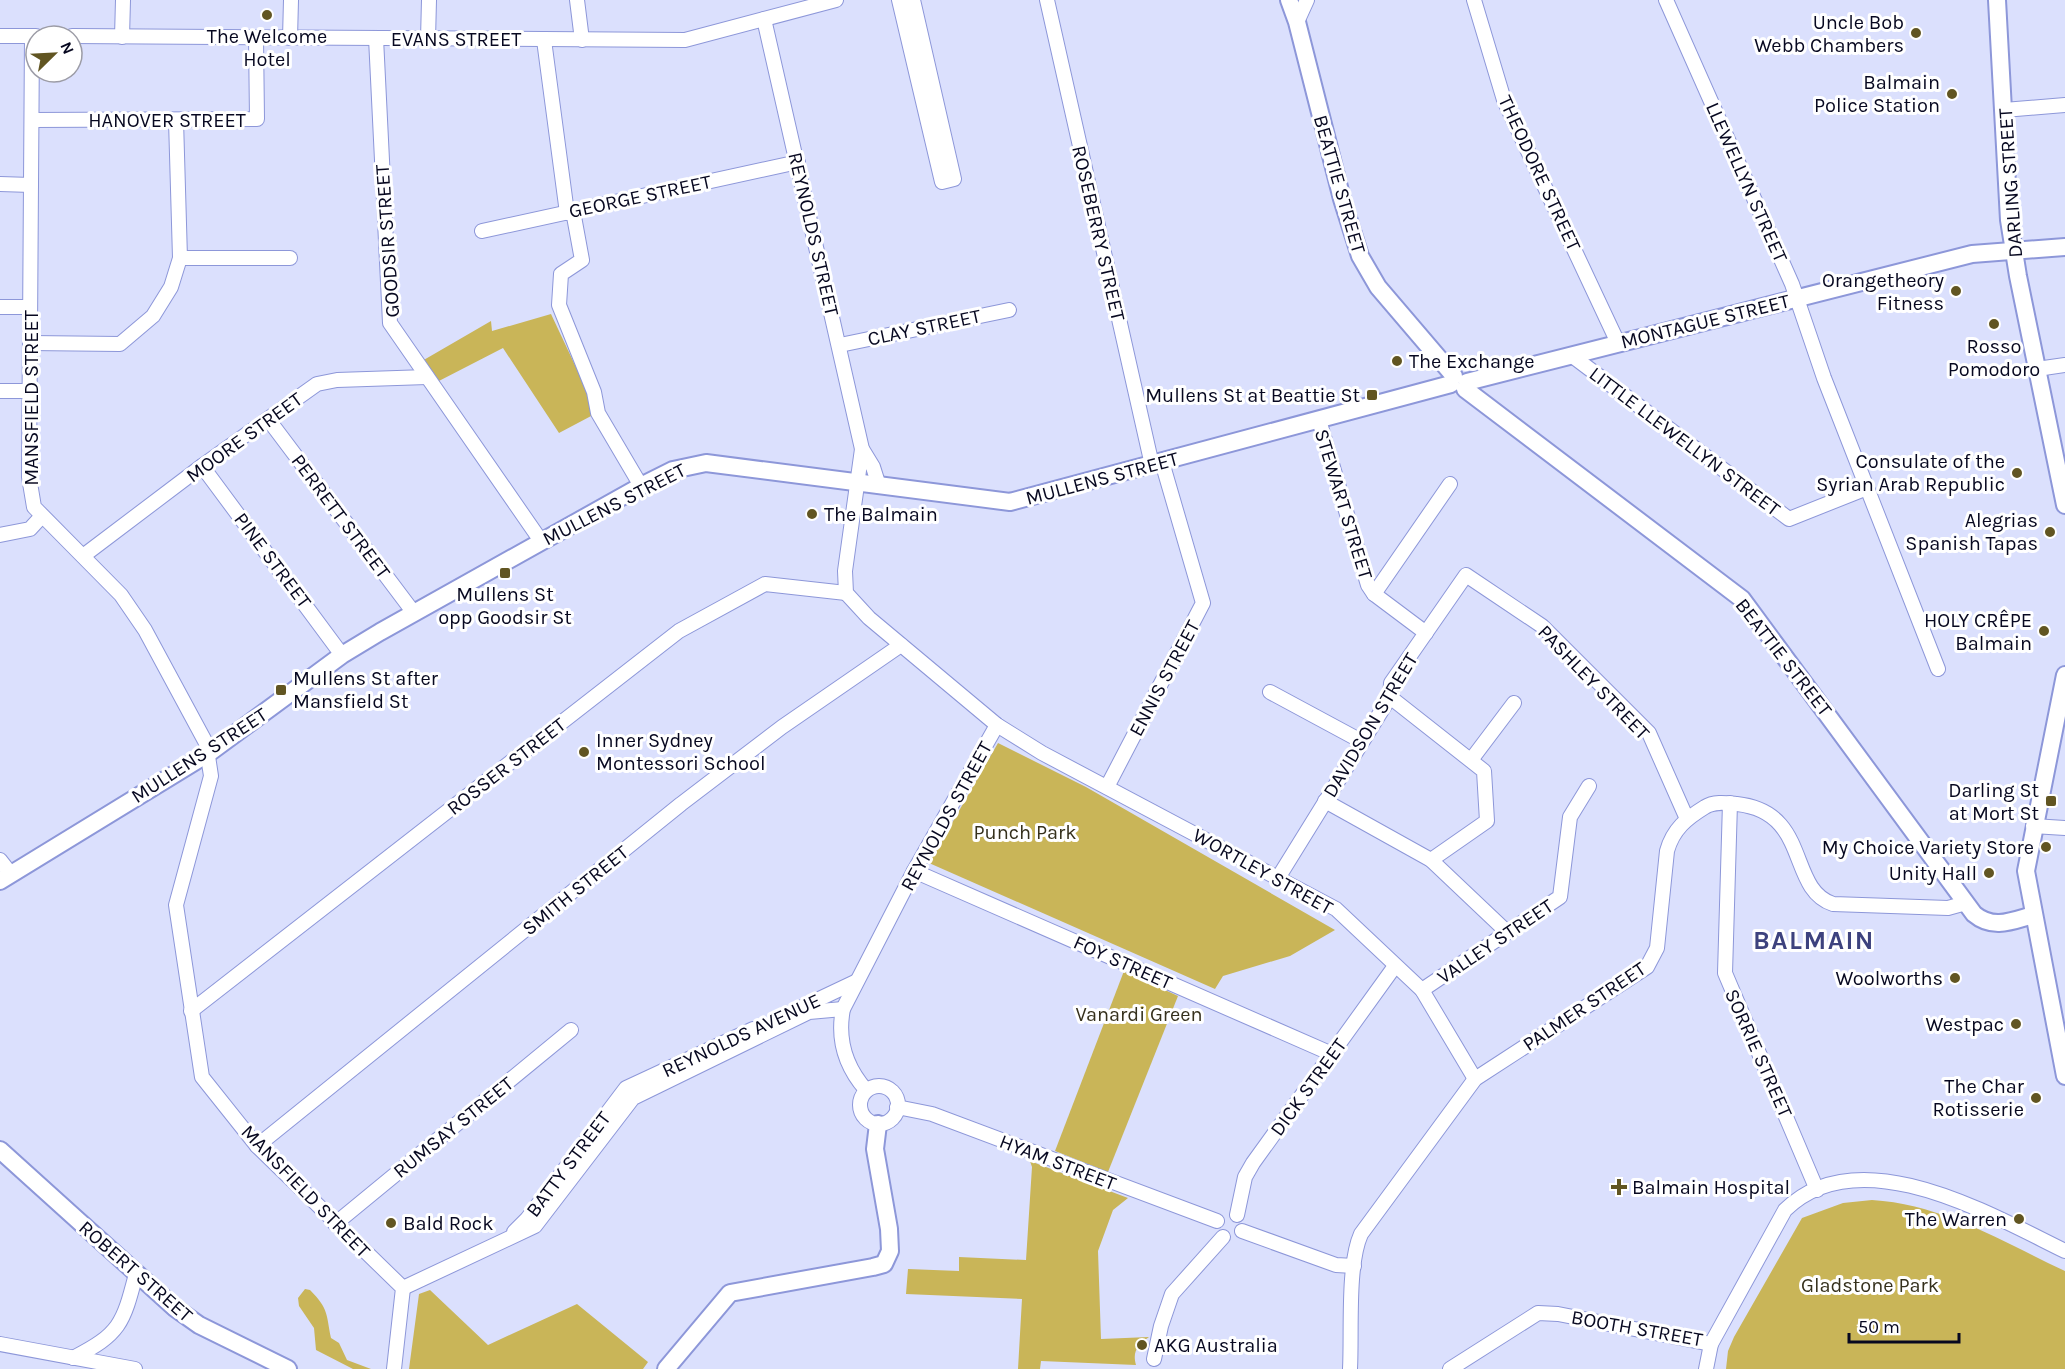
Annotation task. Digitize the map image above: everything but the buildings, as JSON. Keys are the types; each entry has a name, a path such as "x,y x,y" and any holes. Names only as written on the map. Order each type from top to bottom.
{"street":[{"path":"122,37 123,0"},
{"path":"290,38 291,0"},
{"path":"428,39 429,0"},
{"path":"577,0 582,40"},
{"name":"EVANS STREET","path":"84,36 685,40 764,20 785,7 836,0"},
{"path":"899,0 926,86 954,179 942,182 926,86 913,0"},
{"name":"ROSEBERRY STREET","path":"1047,0 1157,464"},
{"name":"BEATTIE STREET","path":"1289,0 1298,22 1340,190 1360,256 1378,287 1459,383 1742,599 1965,903 1984,922 1991,924 2008,922 2033,915"},
{"path":"1298,22 1307,0"},
{"name":"THEODORE STREET","path":"1474,0 1504,100 1618,342"},
{"name":"LLEWELLYN STREET","path":"1666,0 1797,298 1867,488 1938,669"},
{"name":"DARLING STREET","path":"1997,0 2009,220 2037,369 2062,473 2065,505"},
{"name":"REYNOLDS STREET","path":"764,20 862,449 873,467 879,486"},
{"path":"0,36 24,36"},
{"name":"HANOVER STREET","path":"32,120 257,119 256,38"},
{"name":"GOODSIR STREET","path":"376,38 390,323 541,541"},
{"path":"544,40 570,212 582,260 561,274 559,305 594,392 598,413 641,486"},
{"name":"MANSFIELD STREET","path":"33,84 29,477 34,507 41,518 121,595 145,630 200,731 209,753 211,776 208,792 176,905 202,1077 257,1146 403,1288"},
{"path":"2004,110 2065,105"},
{"path":"30,343 120,344 153,316 171,286 180,258 176,120"},
{"name":"GEORGE STREET","path":"482,231 798,162"},
{"path":"0,184 31,184"},
{"name":"MONTAGUE STREET","path":"1459,383 1972,254 2065,247"},
{"path":"180,258 290,258"},
{"path":"0,307 30,307"},
{"name":"CLAY STREET","path":"840,345 1009,310"},
{"name":"LITTLE LLEWELLYN STREET","path":"1571,355 1789,519 1867,488"},
{"path":"2037,369 2065,365"},
{"name":"MOORE STREET","path":"83,556 202,466 317,384 337,380 427,377"},
{"name":"MULLENS STREET","path":"6,878 209,753 342,655 541,541 673,470 706,463 1010,502 1459,383"},
{"path":"0,391 29,391"},
{"name":"PERRETT STREET","path":"268,419 414,613"},
{"name":"STEWART STREET","path":"1319,420 1364,575 1374,594 1426,633"},
{"name":"REYNOLDS STREET","path":"862,449 845,571 846,593 869,618 997,725 915,871 855,982 843,1009 839,1027 841,1044 855,1078 866,1090"},
{"name":"ENNIS STREET","path":"1107,787 1203,603 1157,464"},
{"name":"PINE STREET","path":"202,466 342,655"},
{"path":"1374,594 1450,484"},
{"path":"0,535 30,529 41,518"},
{"name":"DAVIDSON STREET","path":"1278,878 1390,697 1391,683 1466,575"},
{"name":"PASHLEY STREET","path":"1466,575 1542,626 1649,733 1687,819"},
{"name":"ROSSER STREET","path":"191,1011 679,631 765,584 846,593"},
{"name":"SMITH STREET","path":"257,1146 681,804 782,726 901,645"},
{"path":"2065,675 2061,711 2033,826 2026,871 2065,1076"},
{"path":"1270,692 1361,741"},
{"path":"1390,697 1484,771 1487,821 1431,860"},
{"path":"1471,760 1514,703"},
{"name":"WORTLEY STREET","path":"997,725 1042,753 1336,909 1422,990 1475,1079"},
{"name":"VALLEY STREET","path":"1422,990 1560,897 1570,817 1589,786"},
{"path":"1325,801 1431,860 1507,932"},
{"name":"PALMER STREET","path":"1350,1369 1354,1266 1356,1245 1361,1234 1475,1079 1647,967 1657,948 1667,850 1670,840 1687,819 1710,804 1730,803 1754,806 1770,815 1792,840 1811,887 1825,902 1852,906 1948,908 1965,903"},
{"name":"SORRIE STREET","path":"1730,803 1725,973 1817,1190"},
{"path":"2033,826 2065,828"},
{"path":"0,860 6,878"},
{"name":"FOY STREET","path":"915,871 1332,1054"},
{"name":"DICK STREET","path":"1237,1215 1245,1177 1395,966"},
{"name":"REYNOLDS AVENUE","path":"630,1093 855,982"},
{"name":"REYNOLDS AVENUE","path":"630,1093 809,1012 843,1009"},
{"name":"RUMSAY STREET","path":"335,1224 571,1030"},
{"path":"876,1086 888,1088 896,1096 897,1107 892,1119 878,1124 869,1121 861,1112 860,1101 866,1090 876,1086"},
{"name":"BATTY STREET","path":"403,1288 535,1226 630,1093"},
{"name":"HYAM STREET","path":"897,1107 932,1114 1217,1221"},
{"path":"666,1369 730,1293 884,1264 888,1258 889,1229 875,1149 878,1124"},
{"name":"ROBERT STREET","path":"0,1150 136,1274 199,1325 288,1369"},
{"name":"BOOTH STREET","path":"1450,1369 1471,1363 1538,1313 1558,1314 1711,1344 1785,1210 1798,1199 1817,1190 1856,1181 1904,1183 1972,1206 2065,1251"},
{"path":"1226,1214 1237,1215 1242,1223 1242,1231 1236,1238 1222,1237 1217,1230 1217,1221 1226,1214"},
{"path":"1242,1231 1336,1265 1354,1266"},
{"path":"1154,1359 1161,1326 1172,1294 1222,1237"},
{"path":"73,1358 103,1343 122,1323 136,1274"},
{"path":"394,1369 403,1288"},
{"path":"0,1344 135,1369"},
{"path":"1706,1369 1711,1344"}],"green space":[{"path":"551,314 590,397 593,415 559,433 503,348 435,383 422,361 491,321 492,331"},
{"name":"Punch Park","path":"998,743 1086,787 1335,930 1290,956 1223,976 1215,989 929,863"},
{"name":"Vanardi Green","path":"1124,971 1178,996 1108,1172 1055,1151"},
{"path":"1030,1161 1128,1198 1113,1210 1098,1251 1101,1339 1149,1337 1137,1349 1136,1365 1041,1361 1040,1369 1018,1369 1022,1299 906,1294 908,1269 959,1271 959,1257 1026,1260 1032,1167"},
{"name":"Gladstone Park","path":"1872,1200 1923,1209 1972,1226 2065,1271 2065,1369 1726,1369 1728,1351 1734,1337 1802,1218 1843,1203"},
{"path":"305,1289 310,1290 324,1307 331,1338 339,1343 347,1360 371,1369 353,1369 316,1350 314,1328 299,1306 298,1298"},
{"path":"430,1290 488,1345 577,1304 648,1362 643,1369 409,1369 419,1294"}],"place":[{"name":"The Welcome Hotel","path":"267,15"},
{"name":"Uncle Bob Webb Chambers","path":"1916,33"},
{"name":"Balmain Police Station","path":"1952,94"},
{"name":"Orangetheory Fitness","path":"1956,291"},
{"name":"Rosso Pomodoro","path":"1994,324"},
{"name":"The Exchange","path":"1397,361"},
{"name":"Mullens St at Beattie St","path":"1372,395"},
{"name":"Consulate of the Syrian Arab Republic","path":"2017,473"},
{"name":"The Balmain","path":"812,514"},
{"name":"Alegrias Spanish Tapas","path":"2050,532"},
{"name":"Mullens St opp Goodsir St","path":"505,573"},
{"name":"HOLY CRÊPE Balmain","path":"2044,631"},
{"name":"Mullens St after Mansfield St","path":"281,690"},
{"name":"Inner Sydney Montessori School","path":"584,752"},
{"name":"Darling St at Mort St","path":"2051,801"},
{"name":"My Choice Variety Store","path":"2046,847"},
{"name":"Unity Hall","path":"1989,873"},
{"name":"Woolworths","path":"1955,978"},
{"name":"Westpac","path":"2016,1024"},
{"name":"The Char Rotisserie","path":"2036,1098"},
{"name":"Balmain Hospital","path":"1619,1187"},
{"name":"The Warren","path":"2019,1219"},
{"name":"Bald Rock","path":"391,1223"},
{"name":"AKG Australia","path":"1142,1345"}],"district":[{"name":"BALMAIN","path":"1814,940"}]}
